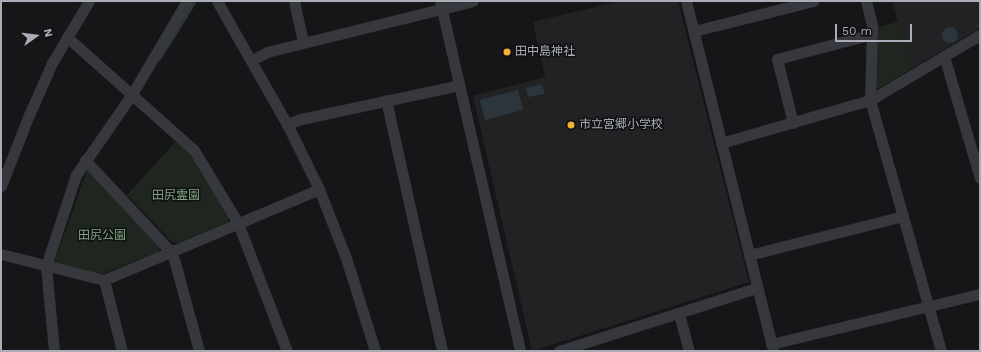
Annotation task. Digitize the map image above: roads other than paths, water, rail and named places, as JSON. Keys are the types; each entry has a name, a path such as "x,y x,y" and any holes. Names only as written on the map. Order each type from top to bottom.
{"street":[{"path":"1,186 29,115 52,63 89,1"},
{"path":"54,351 46,266 76,175 132,94 187,1"},
{"path":"217,1 252,60 287,124 319,189 348,261 375,351"},
{"path":"294,1 304,42"},
{"path":"252,60 267,52 440,5 473,1"},
{"path":"686,1 772,347 980,294"},
{"path":"694,31 813,1"},
{"path":"866,1 872,25 870,100 929,307 940,351"},
{"path":"440,5 520,351"},
{"path":"794,123 777,59 872,34"},
{"path":"721,143 870,100 980,35"},
{"path":"67,36 194,150 238,223 287,351"},
{"path":"944,56 980,178"},
{"path":"287,124 301,119 459,84"},
{"path":"386,100 442,351"},
{"path":"85,160 171,252 174,258 199,351"},
{"path":"1,254 104,280 319,189"},
{"path":"749,255 903,216"},
{"path":"104,280 122,351"},
{"path":"558,351 679,314 757,288"},
{"path":"679,314 689,351"}],"waterway":[{"path":"159,59 195,1"}],"place":[{"name":"田中島神社","path":"507,52"},
{"name":"市立宮郷小学校","path":"571,125"}],"park label":[{"name":"田尻霊園","path":"176,196"},
{"name":"田尻公園","path":"102,236"}]}
